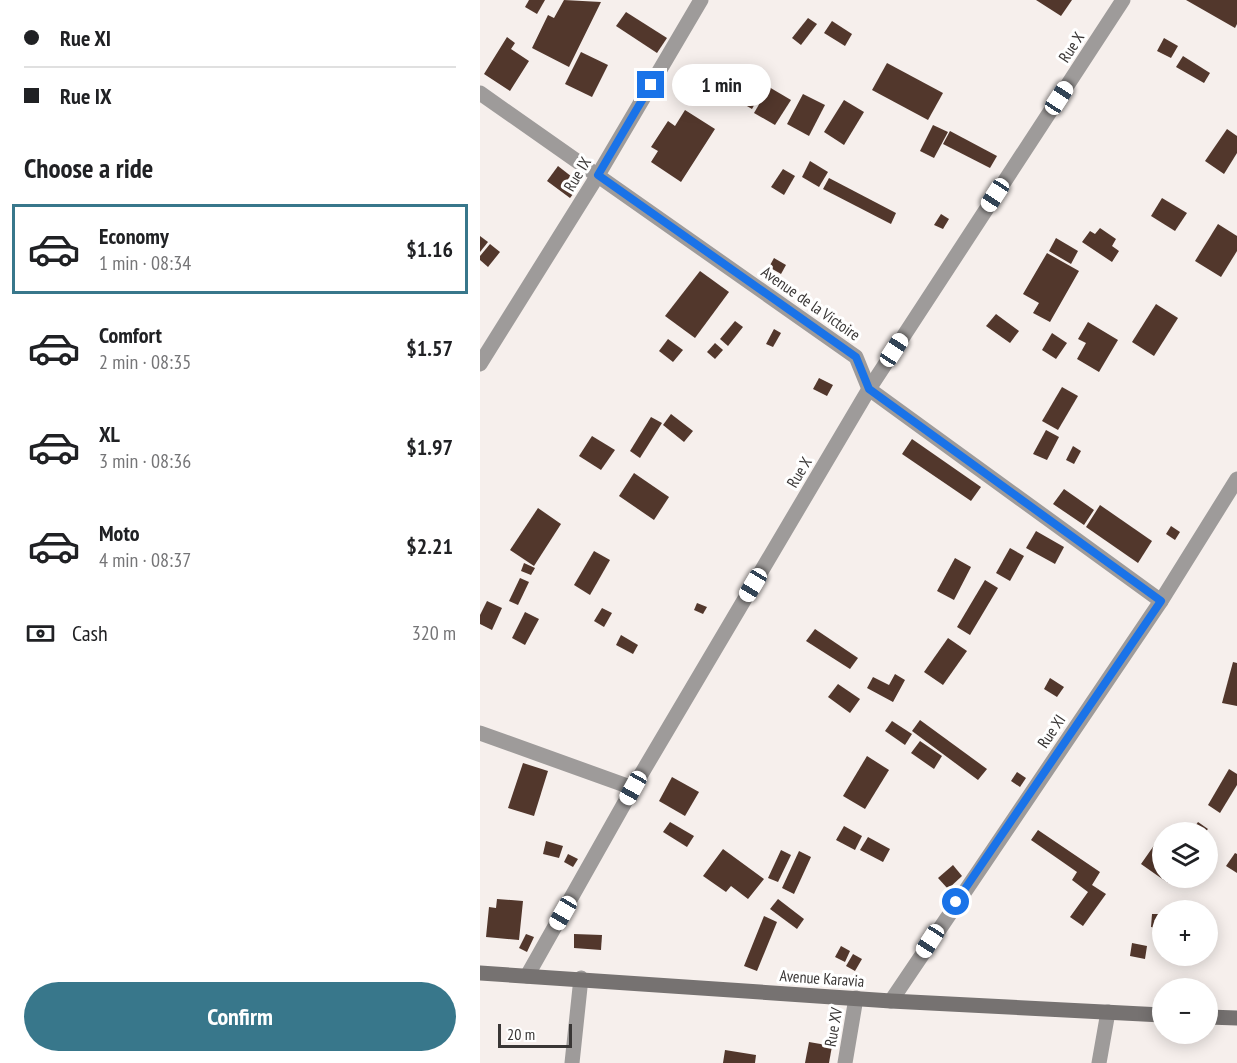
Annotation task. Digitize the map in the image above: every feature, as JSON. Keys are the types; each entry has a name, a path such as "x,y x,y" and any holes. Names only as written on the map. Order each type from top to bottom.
{"street":[{"name":"Rue IX","path":"480,364 598,175 701,0"},
{"name":"Rue X","path":"527,976 633,788 869,389 1123,0"},
{"name":"Avenue de la Victoire","path":"480,93 856,357 869,389"},
{"path":"869,389 1161,601"},
{"name":"Rue XI","path":"891,1001 1161,601 1237,479"},
{"path":"480,733 633,788"},
{"name":"Avenue Karavia","path":"480,973 581,978 891,1001 1152,1014"},
{"path":"572,1063 581,978"},
{"name":"Rue XV","path":"845,1063 856,998"},
{"path":"1099,1063 1108,1012"},
{"path":"1218,1017 1237,1018"}],"building":[{"path":"529,0 545,0 537,14 525,7"},
{"path":"564,0 601,2 569,67 532,48 548,15 554,18"},
{"path":"1036,0 1072,0 1061,16"},
{"path":"1186,0 1237,0 1235,28"},
{"path":"626,12 667,38 657,53 616,26"},
{"path":"808,18 817,24 801,45 792,38"},
{"path":"832,21 852,34 845,46 824,33"},
{"path":"507,37 515,43 511,49 529,61 510,91 484,74"},
{"path":"1164,38 1178,46 1171,58 1157,51"},
{"path":"581,52 608,65 592,97 565,84"},
{"path":"1183,56 1210,73 1204,83 1176,67"},
{"path":"887,63 943,93 928,120 872,90"},
{"path":"702,65 732,82 726,94 695,77"},
{"path":"743,85 760,95 752,109 735,99"},
{"path":"769,87 791,100 775,125 754,113"},
{"path":"803,94 825,105 809,136 787,124"},
{"path":"844,100 864,112 844,145 824,132"},
{"path":"685,110 715,129 681,182 651,162 658,151 651,147 668,121 675,126"},
{"path":"933,125 948,132 934,158 920,151"},
{"path":"1227,129 1237,136 1237,153 1224,174 1205,161"},
{"path":"950,131 997,156 990,168 943,144"},
{"path":"810,161 828,172 819,187 802,177"},
{"path":"558,166 581,184 570,198 547,181"},
{"path":"783,169 795,176 784,195 771,187"},
{"path":"829,178 896,213 891,224 823,189"},
{"path":"1162,198 1187,213 1175,231 1151,216"},
{"path":"941,214 949,219 943,229 934,225"},
{"path":"1218,224 1237,236 1237,251 1221,277 1195,261"},
{"path":"1100,228 1116,239 1112,246 1119,251 1112,262 1082,242 1090,231 1095,234"},
{"path":"480,236 488,242 480,252"},
{"path":"1056,238 1078,251 1071,264 1049,251"},
{"path":"490,244 500,252 488,267 480,260 480,256"},
{"path":"1047,253 1079,271 1050,322 1033,313 1039,303 1023,294"},
{"path":"774,258 786,265 781,274 769,267"},
{"path":"700,271 729,292 695,338 665,316"},
{"path":"1156,304 1178,318 1154,356 1132,342"},
{"path":"996,314 1019,331 1010,343 986,326"},
{"path":"735,321 743,327 728,346 720,339"},
{"path":"1088,322 1118,340 1099,372 1077,359 1086,343 1078,339"},
{"path":"774,329 781,333 773,347 766,344"},
{"path":"1052,333 1067,343 1056,359 1042,350"},
{"path":"668,339 683,350 673,362 659,351"},
{"path":"715,343 723,350 715,359 707,352"},
{"path":"819,378 833,385 827,396 813,389"},
{"path":"1062,387 1078,396 1058,430 1042,421"},
{"path":"671,414 693,431 684,442 663,425"},
{"path":"651,417 662,423 640,458 630,451"},
{"path":"1046,430 1059,437 1047,460 1033,454"},
{"path":"592,436 615,450 601,470 579,456"},
{"path":"912,439 981,487 971,501 902,454"},
{"path":"1073,446 1081,451 1074,464 1066,460"},
{"path":"634,473 669,497 654,520 619,496"},
{"path":"1064,489 1094,510 1084,525 1053,504"},
{"path":"1100,505 1152,541 1138,563 1086,527"},
{"path":"538,508 561,524 534,566 510,550"},
{"path":"1171,526 1180,532 1175,540 1166,534"},
{"path":"1036,531 1064,547 1055,564 1026,548"},
{"path":"1010,548 1024,556 1010,581 996,573"},
{"path":"594,551 610,560 590,595 574,585"},
{"path":"955,558 971,567 954,600 937,591"},
{"path":"524,563 535,568 531,575 521,571"},
{"path":"520,578 529,582 518,605 509,601"},
{"path":"985,580 998,588 970,635 957,627"},
{"path":"487,601 502,608 492,630 480,624 480,615"},
{"path":"697,603 707,607 703,614 694,610"},
{"path":"602,608 612,613 604,627 594,621"},
{"path":"525,612 539,619 525,645 512,638"},
{"path":"815,629 858,658 850,669 806,641"},
{"path":"621,635 638,645 633,654 616,645"},
{"path":"948,638 967,651 943,685 924,672"},
{"path":"1233,662 1237,663 1237,706 1222,703"},
{"path":"895,674 905,680 893,702 867,688 873,677 889,685"},
{"path":"1050,678 1064,687 1057,697 1044,689"},
{"path":"838,684 860,699 850,713 828,697"},
{"path":"920,720 987,769 978,780 912,731"},
{"path":"892,721 912,734 905,745 885,731"},
{"path":"920,741 942,756 934,769 911,753"},
{"path":"867,756 889,770 865,809 843,796"},
{"path":"523,763 548,771 534,816 508,808"},
{"path":"1229,769 1237,774 1237,785 1220,813 1208,805"},
{"path":"1017,772 1026,778 1020,787 1011,781"},
{"path":"672,777 699,792 685,816 659,801"},
{"path":"670,822 694,836 687,847 663,832"},
{"path":"844,826 862,836 855,850 836,840"},
{"path":"1038,830 1100,872 1092,885 1106,894 1083,926 1070,917 1088,892 1072,880 1077,872 1031,840"},
{"path":"868,837 890,849 883,862 860,850"},
{"path":"546,841 563,846 559,858 543,854"},
{"path":"1152,848 1152,872 1141,864"},
{"path":"723,849 764,879 748,899 731,886 726,892 703,876"},
{"path":"781,850 791,855 778,882 768,878"},
{"path":"799,851 811,857 794,894 782,888"},
{"path":"1235,853 1237,854 1237,873 1226,866"},
{"path":"568,854 578,859 573,867 564,862"},
{"path":"953,865 962,876 948,889 938,878"},
{"path":"497,899 523,901 519,940 486,937 489,907 496,908"},
{"path":"778,899 804,919 797,929 770,909"},
{"path":"764,916 777,922 757,971 744,966"},
{"path":"526,934 534,937 527,952 519,948"},
{"path":"574,934 602,935 601,950 574,948"},
{"path":"1132,943 1147,946 1145,959 1130,956"},
{"path":"841,946 850,951 845,962 835,957"},
{"path":"853,954 862,959 855,971 846,966"},
{"path":"809,1042 832,1046 829,1063 805,1063"},
{"path":"725,1050 756,1055 755,1063 723,1063"}],"route":[{"path":"651,85 598,175 856,357 869,389 1161,601 956,902"}]}
